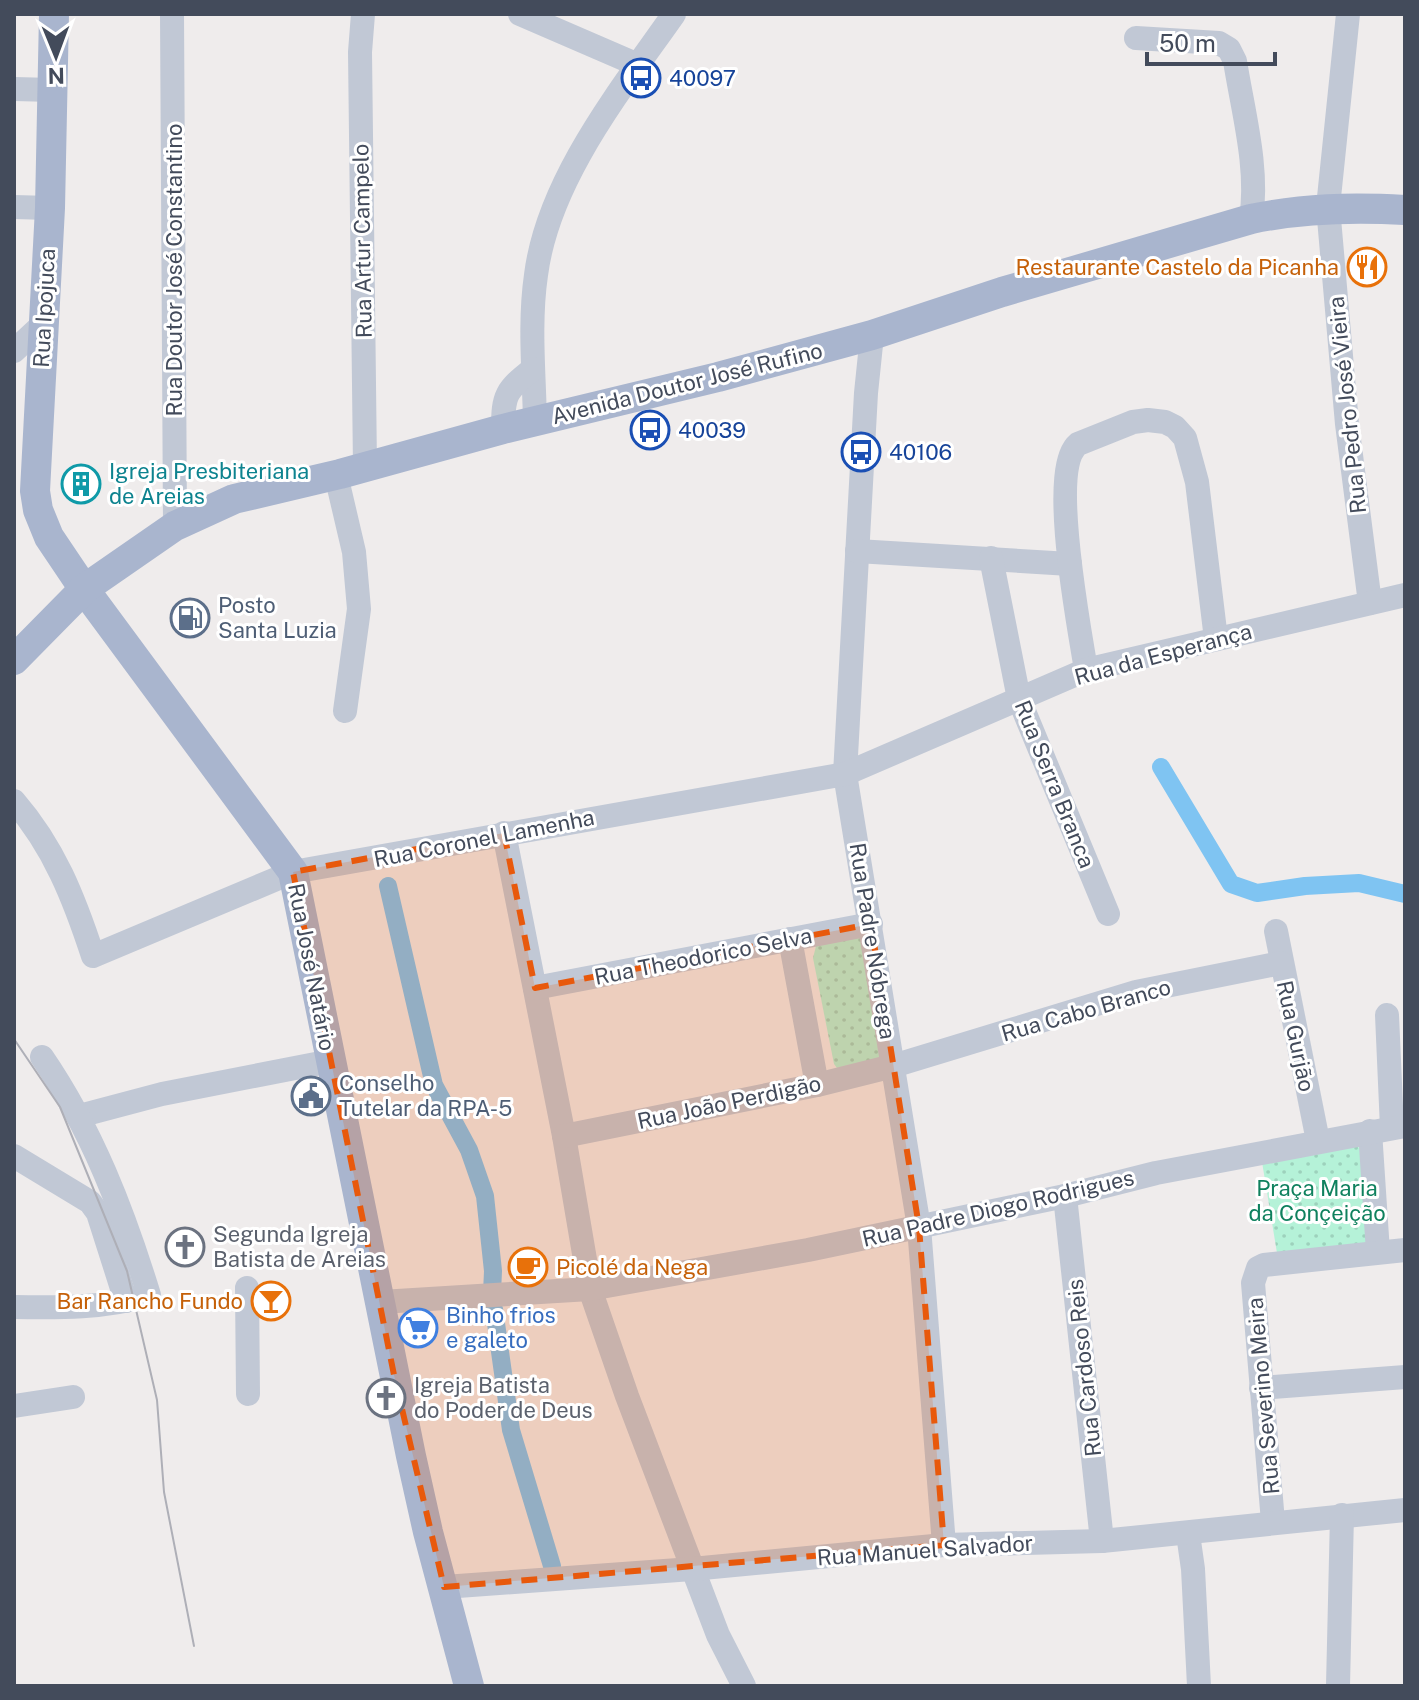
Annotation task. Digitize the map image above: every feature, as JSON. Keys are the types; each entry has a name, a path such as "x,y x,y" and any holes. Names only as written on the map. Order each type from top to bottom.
{"main road":[{"name":"Rua Ipojuca","path":"54,14 50,208 35,491 38,510 49,537 84,589"},
{"name":"Avenida Doutor José Rufino","path":"14,660 84,589 175,526 234,499 872,335 1002,292 1251,219 1328,207 1405,210"},
{"name":"Rua José Natário","path":"84,589 293,872 411,1456 469,1686"}],"street":[{"name":"Rua Doutor José Constantino","path":"172,14 175,526"},
{"name":"Rua Artur Campelo","path":"345,711 359,609 350,471 363,14"},
{"path":"520,14 638,65"},
{"path":"535,421 536,275 548,225 576,161 674,14"},
{"name":"Rua Pedro José Vieira","path":"1348,14 1328,207 1347,424 1370,603"},
{"path":"1136,38 1219,43 1229,49 1235,61 1249,150 1254,199 1251,219"},
{"path":"14,89 53,90"},
{"path":"14,207 50,208"},
{"path":"14,351 42,325"},
{"name":"Rua Padre Nóbrega","path":"872,335 866,393 845,774 919,1227 944,1545"},
{"path":"503,429 503,401 508,390 533,369"},
{"path":"1086,670 1070,564 1065,474 1072,449 1092,437 1133,422 1165,422 1175,427 1189,448 1197,482 1216,639"},
{"path":"857,551 1070,564"},
{"name":"Rua Serra Branca","path":"991,558 1019,699 1108,914"},
{"name":"Rua da Esperança","path":"886,757 1086,670 1405,595"},
{"name":"Rua Coronel Lamenha","path":"14,801 50,849 75,901 93,956 293,872 845,774 886,757"},
{"path":"504,833 564,1136 590,1289 692,1569 718,1635 744,1686"},
{"name":"Rua Theodorico Selva","path":"535,988 871,924"},
{"name":"Rua Gurjão","path":"1276,931 1318,1141"},
{"path":"790,939 817,1085"},
{"name":"Rua Cabo Branco","path":"893,1066 1136,992 1281,963"},
{"path":"1387,1015 1389,1128 1378,1252 1405,1250"},
{"path":"42,1057 79,1116 101,1160 129,1230 138,1298"},
{"path":"79,1116 162,1094 331,1061"},
{"name":"Rua João Perdigão","path":"564,1136 817,1085 893,1066"},
{"name":"Rua Padre Diogo Rodrigues","path":"381,1302 590,1289 919,1227 1156,1173 1389,1128"},
{"path":"14,1156 90,1202 138,1298"},
{"name":"Rua Cardoso Reis","path":"1065,1196 1102,1541"},
{"name":"Rua Severino Meira","path":"1273,1522 1253,1283 1256,1271 1264,1265 1378,1252"},
{"path":"247,1288 248,1394"},
{"path":"15,1306 52,1308 138,1298"},
{"path":"1261,1388 1405,1377"},
{"path":"14,1406 73,1397"},
{"name":"Rua Manuel Salvador","path":"444,1587 692,1569 944,1545 1102,1541 1405,1510"},
{"path":"1338,1686 1342,1515"},
{"path":"1188,1534 1193,1569 1199,1686"}],"highlighted area":[{"path":"504,833 535,988 871,924 919,1227 944,1545 444,1587 394,1375 293,872"}],"green space":[{"path":"860,935 892,1055 837,1068 813,958 816,946"},
{"name":"Praça Maria da Conçeição","path":"1354,1145 1362,1149 1369,1244 1277,1253 1262,1162"}],"waterway":[{"path":"1161,767 1231,884 1257,893 1359,883 1405,894"},
{"path":"388,886 434,1085 469,1150 485,1196 493,1271 492,1293"},
{"path":"494,1309 511,1430 552,1566"}],"tram line":[{"path":"14,1039 60,1107 127,1271 157,1400 164,1492 194,1646"}],"place":[{"name":"40097","path":"641,78"},
{"name":"Restaurante Castelo da Picanha","path":"1367,267"},
{"name":"40039","path":"650,430"},
{"name":"40106","path":"861,452"},
{"name":"Igreja Presbiteriana de Areias","path":"81,484"},
{"name":"Posto Santa Luzia","path":"190,618"},
{"name":"Conselho Tutelar da RPA-5","path":"311,1096"},
{"name":"Segunda Igreja Batista de Areias","path":"185,1247"},
{"name":"Picolé da Nega","path":"528,1267"},
{"name":"Bar Rancho Fundo","path":"271,1301"},
{"name":"Binho frios e galeto","path":"418,1328"},
{"name":"Igreja Batista do Poder de Deus","path":"386,1398"}]}
